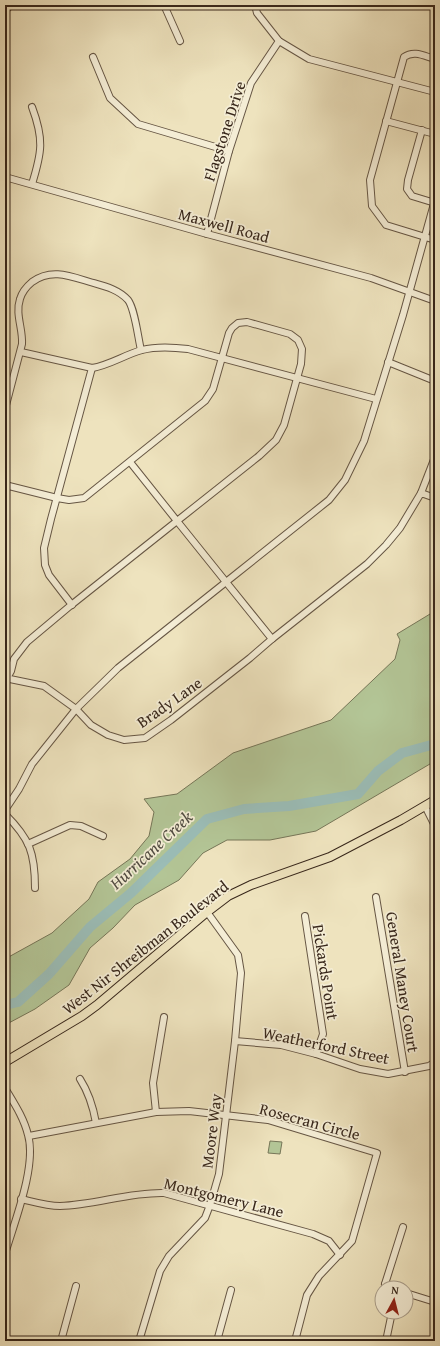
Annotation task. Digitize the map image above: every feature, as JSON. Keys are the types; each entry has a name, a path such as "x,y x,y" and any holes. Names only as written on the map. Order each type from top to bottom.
{"main road":[{"name":"West Nir Shreibman Boulevard","path":"5,1062 82,1016 97,1005 228,896 252,885 330,857 401,820 435,800"}],"street":[{"path":"5,11 11,5"},
{"path":"164,5 180,41"},
{"path":"255,5 257,14 279,41 309,59 435,92"},
{"name":"Flagstone Drive","path":"206,234 229,151 251,83 279,41"},
{"path":"435,59 414,53 409,54 404,58 370,180 372,206 386,225 435,240"},
{"path":"93,57 110,98 138,124 229,151"},
{"path":"32,107 38,125 41,144 39,161 32,184"},
{"path":"386,121 435,134"},
{"path":"5,810 19,789 32,764 76,709 118,668 329,500 345,480 364,441 435,202 412,196 407,189 408,180 422,130"},
{"name":"Maxwell Road","path":"5,177 206,234 371,278 435,301"},
{"path":"5,409 21,352 23,336 18,313 20,299 24,290 29,284 38,278 51,274 64,275 113,289 122,295 132,307 141,350"},
{"path":"5,485 69,500 84,498 205,401 213,389 229,333 238,323 247,322 290,334 298,340 302,349 301,364 284,426 276,440 259,456 72,605 28,642 14,659 11,671 6,678"},
{"path":"21,352 92,368 103,366 141,350 169,346 188,349 376,399"},
{"path":"388,362 435,381"},
{"path":"72,605 54,582 45,565 44,548 92,368"},
{"name":"Brady Lane","path":"6,678 44,686 76,709 91,724 108,735 124,740 145,738 183,711 372,559 400,528 421,493 435,458"},
{"path":"130,462 272,639"},
{"path":"421,493 435,498"},
{"path":"425,806 435,826"},
{"path":"5,814 22,833 33,855 35,867 35,888"},
{"path":"28,844 70,825 81,826 103,836"},
{"name":"General Maney Court","path":"376,897 405,1072"},
{"name":"Moore Way","path":"139,1341 153,1289 160,1271 169,1256 205,1218 219,1174 235,1041 241,973 238,955 207,912"},
{"name":"Pickards Point","path":"305,916 323,1034 316,1054"},
{"path":"156,1112 153,1083 164,1017"},
{"name":"Weatherford Street","path":"235,1041 282,1046 316,1054 360,1069 388,1074 405,1072 429,1066 435,1062"},
{"path":"80,1079 88,1091 93,1105 96,1123"},
{"path":"5,1088 20,1114 29,1136 30,1150 29,1165 21,1199 5,1254"},
{"name":"Rosecran Circle","path":"29,1136 156,1112 189,1112 268,1120 377,1153 352,1241 319,1276 307,1295 295,1341"},
{"name":"Montgomery Lane","path":"21,1199 40,1204 60,1206 148,1192 164,1193 313,1234 329,1241 340,1255"},
{"path":"387,1280 403,1227"},
{"path":"62,1341 76,1286"},
{"path":"217,1341 231,1290"},
{"path":"414,1298 435,1302"},
{"path":"386,1341 391,1320"}],"green space":[{"path":"435,611 435,761 316,831 270,840 227,840 203,853 179,880 135,905 113,928 90,948 69,985 35,1009 5,1025 5,959 52,933 89,899 98,882 130,859 149,836 154,812 144,799 177,794 233,753 331,720 395,659 400,640 397,634"},
{"path":"270,1141 282,1142 280,1154 268,1153"}],"waterway":[{"name":"Hurricane Creek","path":"5,1005 18,1002 49,974 90,927 131,893 207,819 244,809 289,806 358,794 378,771 402,753 435,744"}]}
